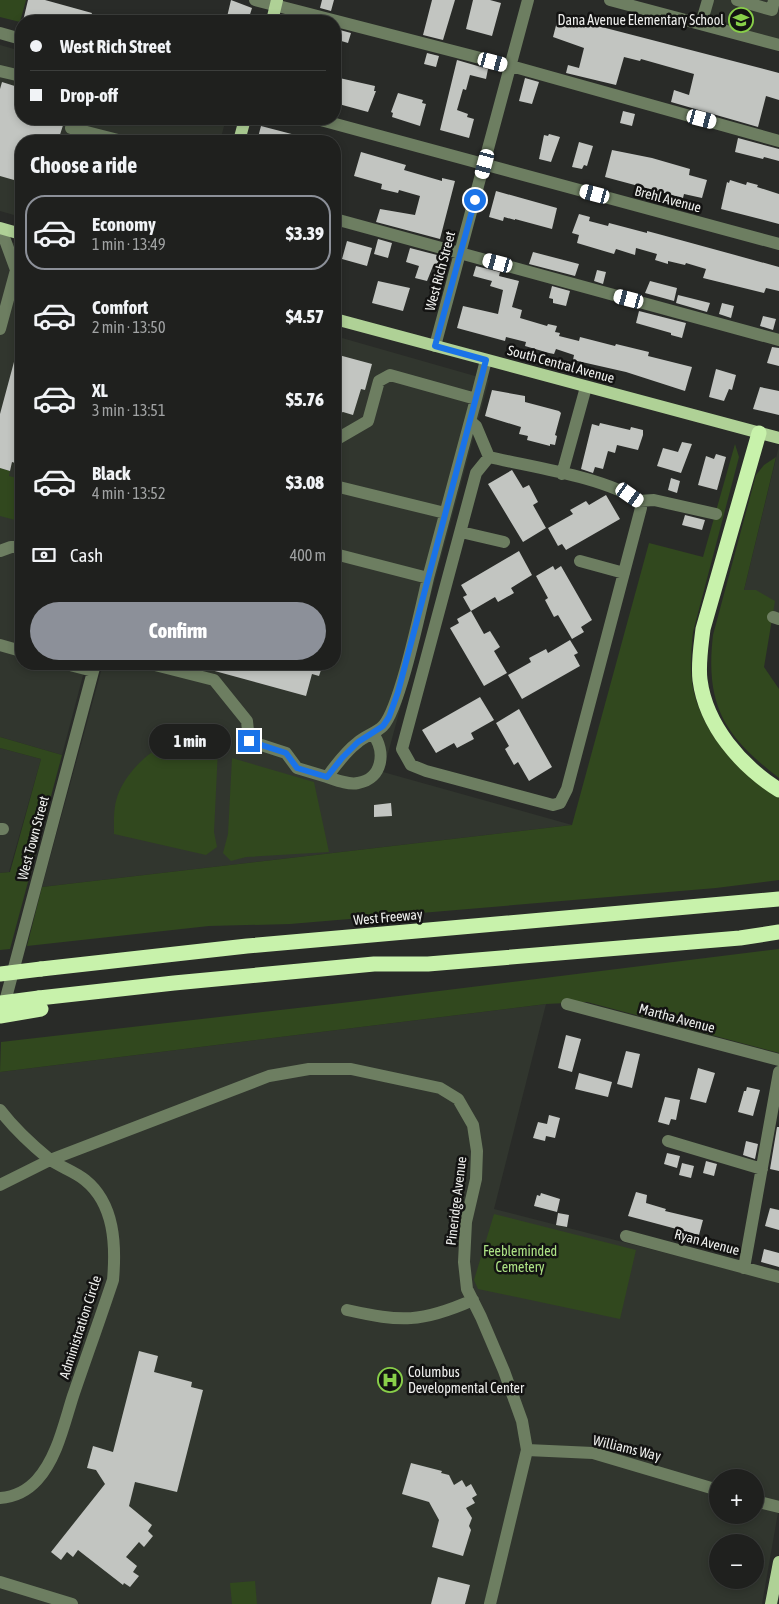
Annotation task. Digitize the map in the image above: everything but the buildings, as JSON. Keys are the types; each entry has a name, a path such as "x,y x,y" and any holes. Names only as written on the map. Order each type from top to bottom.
{"highway":[{"path":"759,433 703,629 700,654 700,680 706,704 716,727 764,781 779,790"},
{"name":"West Freeway","path":"0,974 207,950 779,899"},
{"path":"0,1016 88,993 374,964 428,964 740,938 779,932"},
{"path":"0,1003 40,1004"}],"main road":[{"path":"0,229 15,233"},
{"name":"South Central Avenue","path":"341,321 779,438"},
{"path":"772,1604 779,1562"}],"street":[{"path":"255,0 277,3 322,15"},
{"name":"West Rich Street","path":"435,346 528,0"},
{"path":"610,0 779,46"},
{"path":"701,24 708,0"},
{"path":"736,0 772,10 774,0"},
{"path":"341,20 779,141"},
{"path":"0,33 15,37"},
{"path":"0,71 15,75"},
{"path":"72,125 71,128 84,135"},
{"name":"Brehl Avenue","path":"339,125 779,244"},
{"path":"341,222 779,340"},
{"path":"0,229 15,260"},
{"path":"0,329 15,281"},
{"path":"327,777 356,744 383,726 389,717 398,692 486,360"},
{"path":"341,437 368,421 379,381 390,374 476,399"},
{"path":"562,474 586,386"},
{"path":"470,421 476,426 489,457"},
{"path":"489,457 615,489 639,501 654,500 716,514"},
{"path":"489,457 476,473 402,749 405,758 411,765 426,771 553,805 560,803 567,790 624,573 641,508 639,501"},
{"path":"341,487 446,513"},
{"path":"461,532 504,542"},
{"path":"0,551 15,547"},
{"path":"341,556 428,578"},
{"path":"580,562 624,573"},
{"path":"0,645 15,649"},
{"name":"West Town Street","path":"0,1021 93,670"},
{"path":"175,670 214,680 247,721 249,741 286,753 297,768 349,784 369,779 376,773 382,750 380,742 373,734"},
{"name":"Martha Avenue","path":"567,1004 779,1060"},
{"name":"Pineridge Avenue","path":"0,1185 50,1160 269,1076 309,1069 351,1069 440,1088 458,1099 472,1125 477,1151 476,1179 466,1222 464,1262 467,1289 504,1371 522,1421 527,1450 490,1604"},
{"path":"744,1268 779,1072"},
{"path":"0,1110 50,1160"},
{"path":"668,1141 762,1169"},
{"name":"Administration Circle","path":"0,1498 25,1491 37,1480 46,1467 59,1440 113,1280 113,1236 109,1216 99,1195 72,1170 50,1160"},
{"name":"Ryan Avenue","path":"626,1236 779,1277"},
{"path":"347,1310 400,1319 425,1318 472,1300"},
{"name":"Williams Way","path":"527,1450 593,1453 709,1487"},
{"path":"764,1503 779,1507"},
{"path":"0,1582 72,1604"}],"shaded area":[{"name":"Dana Avenue Elementary School","path":"708,0 779,0 779,45 701,24"},
{"path":"0,45 15,49 15,125 224,125 222,135 15,135 15,215 0,211"},
{"path":"0,239 15,243 15,670 84,670 62,755 0,737"},
{"path":"341,338 489,380 383,772 572,825 42,887 101,670 341,670"},
{"path":"779,446 779,619 744,590"},
{"path":"0,748 41,759 9,872 0,873"},
{"name":"Columbus Developmental Center","path":"546,1004 494,1209 779,1282 779,1507 762,1604 0,1604 0,1072"}],"green space":[{"path":"0,0 26,0 22,15 15,15 15,21 0,17"},
{"path":"735,444 739,457 693,632 691,678 699,709 726,753 751,778 779,798 779,880 716,888 290,924 209,926 27,946 42,887 572,825 649,543 703,557"},
{"path":"776,457 744,590 756,590 775,601 764,667 779,689 779,778 744,748 722,717 712,681 711,660 713,635 756,475 764,465"},
{"path":"0,468 10,471 9,476 15,478 15,520 0,516"},
{"path":"0,737 62,755 10,949 0,950 0,873 10,872 41,759 0,748"},
{"path":"199,740 218,749 214,832 217,847 206,855 114,834 114,813 117,797 123,783 136,767 152,752 170,743"},
{"path":"232,758 314,782 329,852 246,857 231,861 223,853 228,834"},
{"path":"779,949 779,1053 587,1002 546,1004 0,1072 1,1042 350,1002"},
{"name":"Feebleminded Cemetery","path":"494,1214 636,1250 620,1319 478,1289 474,1280"},
{"path":"255,1581 257,1604 232,1604 230,1583"}],"place":[{"name":"Dana Avenue Elementary School","path":"741,20"},
{"name":"Columbus Developmental Center","path":"390,1380"}],"route":[{"path":"249,741 286,753 297,768 327,777 358,742 383,726 389,717 398,692 486,360 435,346 475,200"}]}
